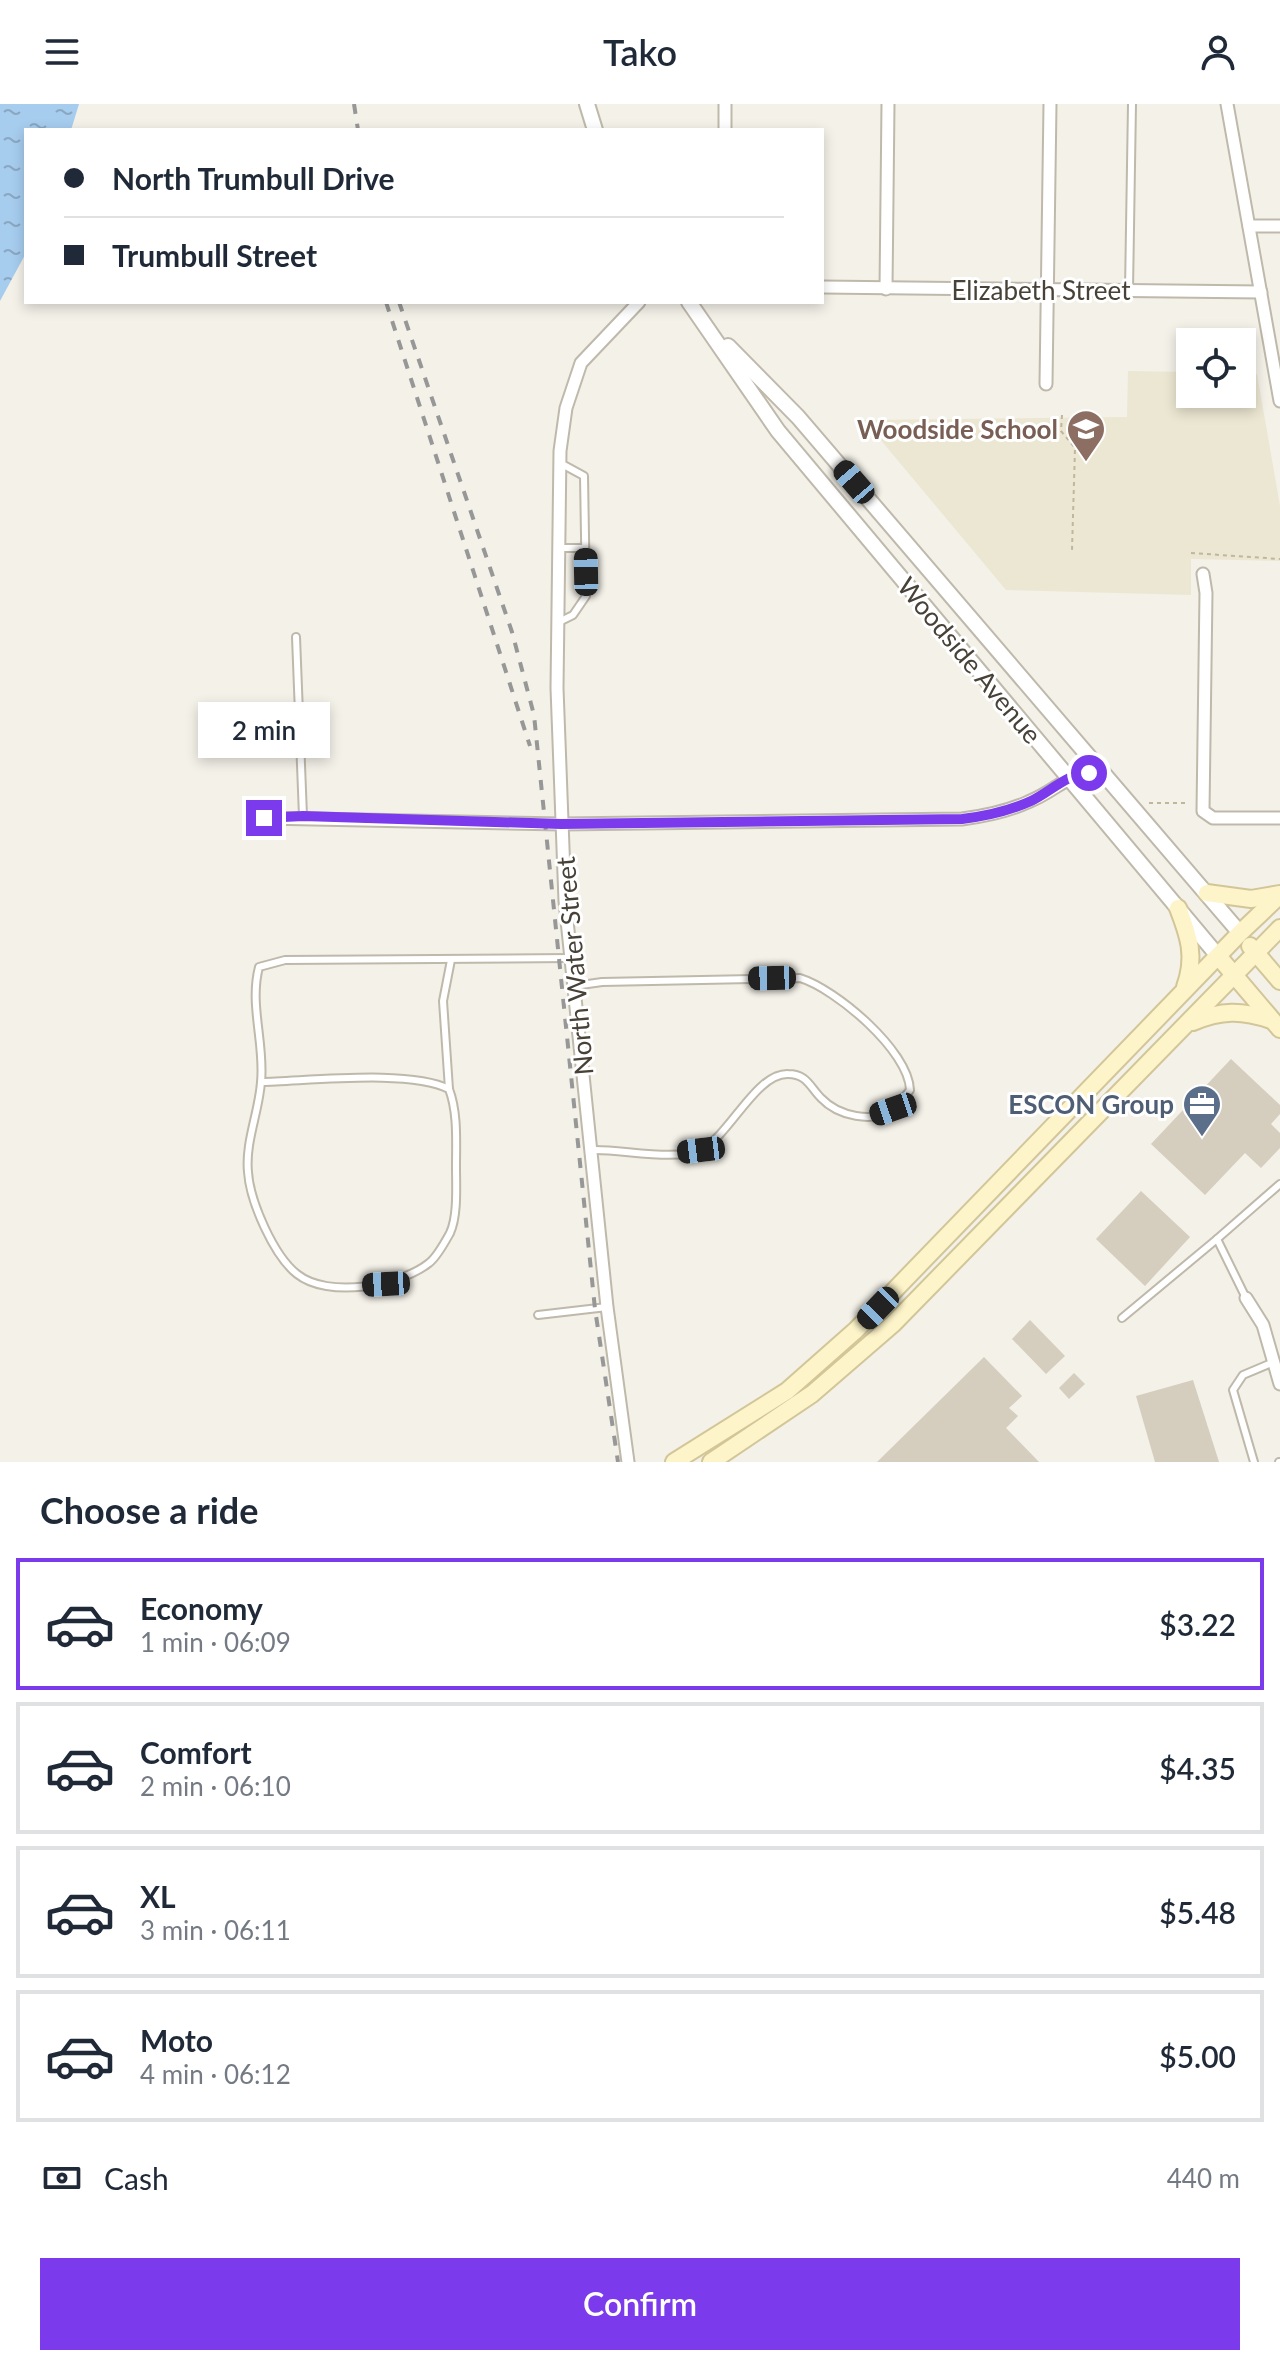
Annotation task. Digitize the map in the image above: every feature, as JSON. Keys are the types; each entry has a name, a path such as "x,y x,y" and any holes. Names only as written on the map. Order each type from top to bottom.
{"main road":[{"path":"1207,893 1251,899 1280,895"},
{"path":"679,1459 787,1391 856,1330 1280,895"},
{"path":"1178,908 1191,939 1190,974 1182,994"},
{"path":"711,1462 812,1394 893,1324 1280,928"},
{"name":"Woodside Avenue","path":"1240,933 1280,981"},
{"name":"Woodside Avenue","path":"1218,956 1276,1025"},
{"path":"1184,1026 1213,1014 1233,1011 1276,1025"}],"street":[{"path":"725,104 725,128"},
{"path":"886,289 888,104"},
{"path":"1046,384 1050,104"},
{"path":"1227,104 1277,370 1280,401"},
{"path":"587,105 594,128"},
{"path":"1249,226 1280,226"},
{"name":"Elizabeth Street","path":"824,287 1261,292"},
{"name":"North Water Street","path":"628,1462 607,1307 571,958 561,824 560,463 566,408 581,363 637,304"},
{"name":"Woodside Avenue","path":"691,304 778,431 1218,956"},
{"name":"Woodside Avenue","path":"703,320 798,417 1240,933"},
{"path":"1203,574 1206,593 1205,814 1213,818 1280,818"},
{"path":"264,818 303,816 561,824 962,819 997,814 1031,801 1079,773 1107,776"},
{"path":"1246,1298 1274,1341 1274,1362 1280,1384"}],"lane":[{"path":"1129,290 1132,104"},
{"path":"559,622 573,615 586,596 584,476 560,463"},
{"path":"560,548 585,548"},
{"path":"296,637 303,816"},
{"path":"451,960 443,1001 456,1141 451,1230 432,1261 402,1280 332,1287 300,1277 279,1257 254,1197 248,1172 254,1111 261,1082 255,985 259,967 285,960 571,958"},
{"path":"574,986 602,982 800,978 821,984 871,1027 910,1078 910,1090 893,1109 873,1116 851,1115 835,1109 820,1098 807,1079 781,1074 754,1094 701,1150 668,1154 593,1150"},
{"path":"261,1082 407,1079 433,1080 449,1089"},
{"path":"1122,1318 1280,1184"},
{"path":"1217,1239 1246,1298"},
{"path":"538,1315 607,1307"},
{"path":"1254,1462 1233,1390 1243,1375 1274,1362"}],"path":[{"path":"1062,415 1061,431 1075,448 1072,550"},
{"path":"1191,553 1280,559"},
{"path":"1147,803 1188,803"}],"shaded area":[{"name":"Woodside School","path":"1128,371 1176,372 1176,408 1256,408 1257,374 1280,506 1280,561 1191,559 1191,595 1006,590 864,420 1127,417"}],"water":[{"path":"0,104 79,104 72,128 24,128 24,257 0,301"}],"building":[{"path":"1231,1059 1280,1105 1280,1114 1271,1124 1280,1133 1280,1148 1261,1168 1245,1153 1205,1195 1151,1144"},
{"path":"1141,1191 1190,1237 1145,1286 1096,1239"},
{"path":"1030,1320 1065,1356 1046,1374 1012,1339"},
{"path":"984,1357 1022,1396 1009,1408 1018,1416 1006,1428 1039,1462 877,1462"},
{"path":"1074,1373 1085,1384 1069,1399 1059,1388"},
{"path":"1193,1380 1219,1462 1155,1462 1136,1396"}],"railway":[{"path":"354,104 358,128"},
{"path":"387,304 530,746"},
{"path":"400,304 512,632 534,715 595,1309 618,1462"}],"place":[{"name":"Woodside School","path":"1086,463"},
{"name":"ESCON Group","path":"1202,1138"}],"route":[{"path":"264,818 303,816 561,824 962,819 997,814 1051,791 1079,773 1089,773"}]}
